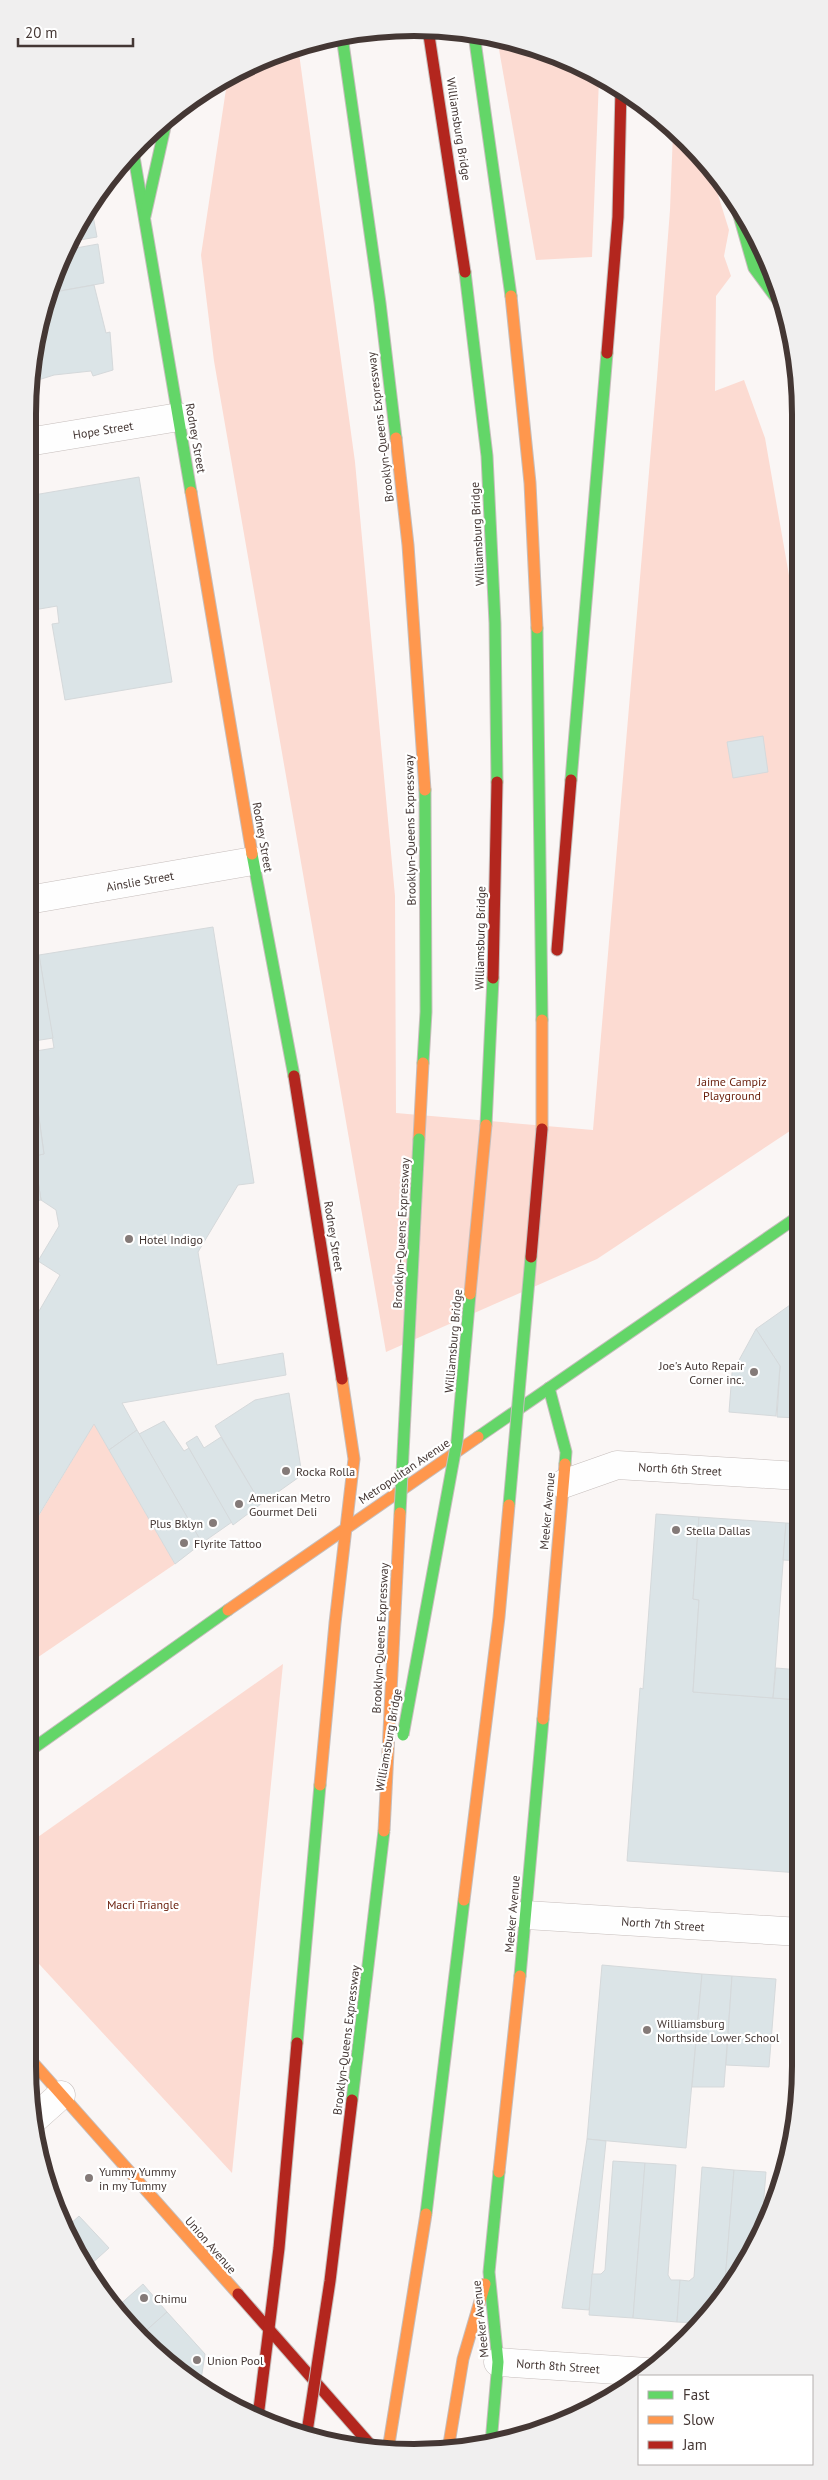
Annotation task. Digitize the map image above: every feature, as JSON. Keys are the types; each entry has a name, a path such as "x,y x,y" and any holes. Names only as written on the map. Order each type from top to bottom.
{"main road":[{"name":"Williamsburg Bridge","path":"383,1845 457,1441 486,1125 495,950 496,644 487,455 461,236 429,37"},
{"path":"475,41 516,330 531,498 540,714 542,1129"},
{"name":"Brooklyn-Queens Expressway","path":"308,2428 330,2282 383,1845 426,1012 425,786 408,546 380,303 343,43"},
{"path":"556,962 618,217 621,98"},
{"path":"145,216 164,131"},
{"name":"Rodney Street","path":"135,160 253,861 296,1085 354,1459 345,1528"},
{"path":"742,228 754,268 772,292"},
{"path":"389,2443 424,2230 499,1617 554,991"},
{"name":"Metropolitan Avenue","path":"36,1746 345,1528 792,1221"},
{"name":"Meeker Avenue","path":"492,2435 498,2362 489,2272 526,1915 566,1452 550,1388"},
{"path":"259,2410 280,2239 345,1528"},
{"name":"Union Avenue","path":"36,2066 368,2441"},
{"path":"449,2442 463,2359 489,2272"}],"street":[{"name":"Hope Street","path":"36,441 179,417"},
{"name":"Ainslie Street","path":"36,899 253,861"},
{"name":"North 6th Street","path":"563,1484 617,1465 792,1476"},
{"name":"North 7th Street","path":"526,1915 792,1932"},
{"path":"39,2115 61,2095"},
{"name":"North 8th Street","path":"498,2362 636,2371"}],"green space":[{"path":"498,46 559,65 599,85 592,257 536,260"},
{"name":"Jaime Campiz Playground","path":"299,54 355,462 395,896 396,1113 593,1130 657,378 670,210 673,139 715,186 729,230 724,256 731,276 716,296 715,391 744,380 765,438 792,593 792,1130 597,1259 386,1352 214,361 201,255 226,86 269,65"},
{"path":"94,1424 175,1564 36,1659 36,1521"},
{"name":"Macri Triangle","path":"283,1664 232,2173 36,1961 36,1838"}],"building":[{"path":"93,215 97,237 79,240"},
{"path":"98,244 104,283 57,292 65,269 74,248"},
{"path":"94,285 106,333 110,332 113,370 93,376 91,371 54,375 38,380 49,316 56,292"},
{"path":"139,477 172,682 65,700 52,624 59,623 57,606 36,610 36,495"},
{"path":"763,736 768,772 733,778 727,742"},
{"name":"Hotel Indigo","path":"213,927 254,1183 238,1185 198,1252 217,1365 283,1353 286,1375 122,1403 137,1430 109,1450 94,1424 36,1520 36,1316 60,1275 38,1261 59,1226 56,1210 41,1200 36,1169 36,1156 44,1154 36,1096 36,1051 54,1048 39,955"},
{"path":"39,955 53,1038 36,1041 36,956"},
{"path":"36,1098 44,1154 36,1156"},
{"path":"36,1169 41,1200 36,1201"},
{"path":"790,1305 792,1308 792,1418 777,1417 780,1366 756,1329"},
{"path":"756,1329 780,1366 776,1416 729,1412 732,1373"},
{"path":"289,1393 302,1475 261,1504 215,1426 255,1400"},
{"path":"164,1421 184,1451 189,1448 232,1522 202,1543 139,1434"},
{"path":"137,1430 202,1543 175,1564 109,1450"},
{"path":"197,1436 204,1448 221,1437 261,1504 233,1525 186,1443"},
{"path":"656,1514 699,1517 693,1599 699,1600 693,1692 792,1699 792,1872 627,1861 640,1688 643,1689"},
{"path":"699,1517 786,1523 773,1698 693,1692 699,1600 693,1599"},
{"path":"786,1523 792,1523 792,1561 783,1560"},
{"path":"776,1668 792,1669 792,1699 773,1698"},
{"name":"Williamsburg Northside Lower School","path":"602,1965 702,1974 686,2148 587,2139"},
{"path":"702,1974 732,1976 724,2087 692,2087"},
{"path":"732,1976 776,1979 769,2067 726,2065"},
{"path":"789,2101 790,2101 789,2115 788,2122"},
{"path":"587,2139 606,2141 589,2310 562,2308"},
{"path":"613,2161 645,2163 633,2318 589,2315 592,2274 601,2274 605,2270"},
{"path":"645,2163 676,2165 668,2275 671,2280 680,2280 677,2322 633,2318"},
{"path":"702,2167 734,2170 725,2280 691,2323 677,2322 680,2280 689,2281 694,2277"},
{"path":"734,2170 766,2172 763,2211 741,2255 725,2280"},
{"path":"79,2216 109,2248 92,2263 71,2224"},
{"path":"143,2284 167,2312 145,2331 121,2304"},
{"path":"167,2312 205,2354 201,2378 184,2366 145,2331"}],"traffic: fast":[{"path":"475,41 511,296"},
{"path":"343,43 380,303 396,438"},
{"path":"145,216 164,131"},
{"path":"135,160 191,492"},
{"path":"742,228 754,268 772,292"},
{"path":"465,272 487,456 495,623 497,782"},
{"path":"571,780 607,353"},
{"path":"537,628 542,1020"},
{"path":"423,1063 426,1012 425,790"},
{"path":"252,854 294,1076"},
{"path":"486,1125 493,978"},
{"path":"400,1513 419,1139"},
{"path":"478,1437 792,1221"},
{"path":"509,1505 531,1257"},
{"path":"403,1735 457,1441 470,1294"},
{"path":"549,1388 566,1452 565,1464"},
{"path":"36,1746 228,1610"},
{"path":"520,1976 543,1719"},
{"path":"297,2043 320,1785"},
{"path":"352,2100 384,1831"},
{"path":"426,2214 464,1900"},
{"path":"492,2435 498,2362 489,2272 499,2172"}],"traffic: slow":[{"path":"511,296 530,483 537,628"},
{"path":"396,438 408,545 425,790"},
{"path":"191,492 252,854"},
{"path":"542,1020 542,1129"},
{"path":"419,1139 423,1063"},
{"path":"470,1294 486,1125"},
{"path":"320,1785 335,1623 354,1459 342,1379"},
{"path":"228,1610 478,1437"},
{"path":"543,1719 565,1464"},
{"path":"464,1900 499,1617 509,1505"},
{"path":"384,1831 400,1513"},
{"path":"499,2172 520,1976"},
{"path":"36,2066 238,2294"},
{"path":"389,2443 426,2214"},
{"path":"449,2442 463,2359 485,2284"}],"traffic: jam":[{"path":"429,37 465,272"},
{"path":"607,353 618,217 621,98"},
{"path":"557,950 571,780"},
{"path":"493,978 497,782"},
{"path":"294,1076 342,1379"},
{"path":"531,1257 542,1129"},
{"path":"259,2410 279,2248 297,2043"},
{"path":"308,2428 330,2281 352,2100"},
{"path":"238,2294 367,2441"}],"place":[{"name":"Hotel Indigo","path":"129,1239"},
{"name":"Joe's Auto Repair Corner inc.","path":"754,1372"},
{"name":"Rocka Rolla","path":"286,1471"},
{"name":"American Metro Gourmet Deli","path":"239,1504"},
{"name":"Plus Bklyn","path":"213,1523"},
{"name":"Stella Dallas","path":"676,1530"},
{"name":"Flyrite Tattoo","path":"184,1543"},
{"name":"Williamsburg Northside Lower School","path":"647,2030"},
{"name":"Yummy Yummy in my Tummy","path":"89,2178"},
{"name":"Chimu","path":"144,2298"},
{"name":"Union Pool","path":"197,2360"}]}
